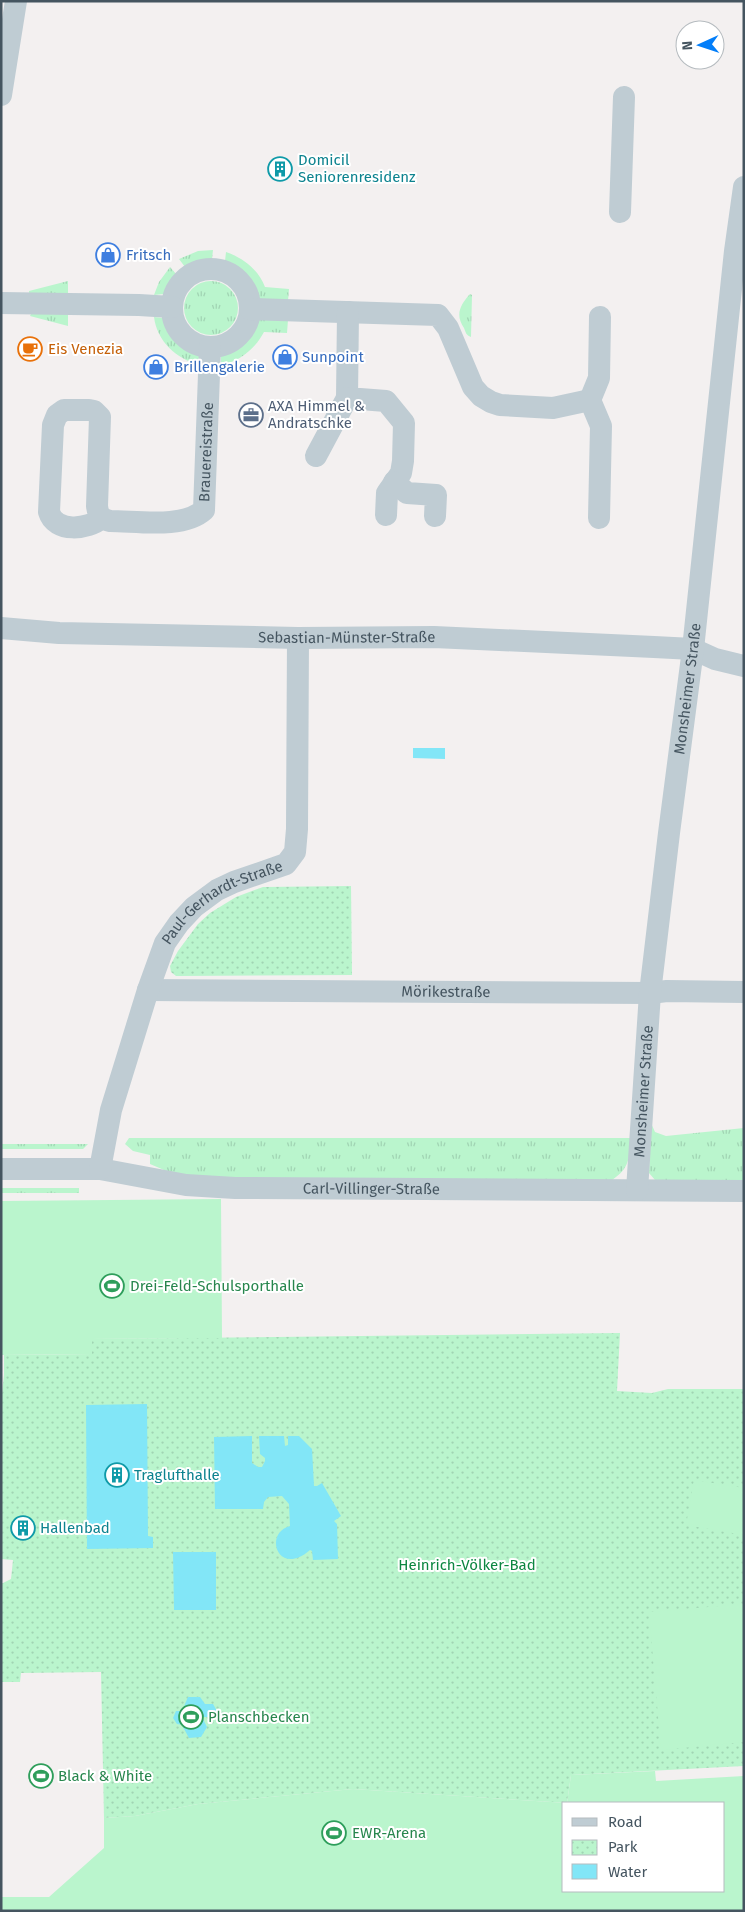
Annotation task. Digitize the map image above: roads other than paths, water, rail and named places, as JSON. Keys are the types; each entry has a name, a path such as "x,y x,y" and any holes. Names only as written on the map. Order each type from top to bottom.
{"street":[{"path":"1,95 16,1"},
{"path":"620,212 624,97"},
{"name":"Monsheimer Straße","path":"637,1190 650,994 693,650 739,253 744,187"},
{"path":"210,268 222,270 234,276 243,285 249,296 250,309 246,325 235,339 225,344 210,347 201,346 181,332 175,322 172,307 179,286 187,277 198,271 210,268"},
{"path":"1,303 172,307"},
{"path":"250,309 438,315 448,328 474,387 481,396 491,402 500,405 553,408 590,400"},
{"path":"316,456 346,398 348,312"},
{"path":"599,518 600,426 590,400 599,378 600,317"},
{"name":"Brauereistraße","path":"102,518 91,525 79,527 62,526 50,517 53,425 57,415 64,410 89,410 94,411 100,417 97,506 102,518 110,520 167,522 191,518 204,510 210,347"},
{"path":"346,398 386,401 404,423 401,474 387,493 386,515"},
{"path":"394,482 407,493 436,495 435,516"},
{"name":"Sebastian-Münster-Straße","path":"1,628 59,633 298,638 434,638 693,650 716,659 744,666"},
{"name":"Paul-Gerhardt-Straße","path":"100,1168 111,1110 164,944 179,923 212,893 225,886 286,864 295,852 298,638"},
{"name":"Mörikestraße","path":"148,990 650,994 667,991 744,992"},
{"name":"Carl-Villinger-Straße","path":"1,1169 100,1168 186,1185 235,1188 744,1191"}],"water":[{"path":"413,748 445,748 445,759 413,758"},
{"name":"Traglufthalle","path":"147,1404 148,1536 153,1537 153,1548 87,1549 86,1405"},
{"path":"252,1436 252,1463 258,1467 262,1467 265,1461 265,1458 260,1454 259,1436 284,1436 285,1446 288,1445 288,1436 299,1436 312,1449 314,1486 322,1483 341,1516 334,1521 337,1524 338,1559 313,1560 312,1551 310,1550 299,1557 290,1559 282,1557 276,1544 277,1537 282,1530 290,1526 289,1504 282,1496 268,1497 264,1502 263,1509 215,1509 214,1437"},
{"path":"173,1552 216,1552 216,1610 174,1610"},
{"name":"Planschbecken","path":"188,1697 200,1697 205,1704 213,1704 217,1711 213,1717 202,1717 207,1727 201,1737 189,1738 183,1727 184,1725 177,1724 173,1718 176,1711 182,1711"}],"place":[{"name":"Domicil Seniorenresidenz","path":"280,169"},
{"name":"Fritsch","path":"108,255"},
{"name":"Eis Venezia","path":"30,349"},
{"name":"Sunpoint","path":"285,357"},
{"name":"Brillengalerie","path":"156,367"},
{"name":"AXA Himmel & Andratschke","path":"251,415"},
{"name":"Drei-Feld-Schulsporthalle","path":"112,1286"},
{"name":"Traglufthalle","path":"117,1475"},
{"name":"Hallenbad","path":"23,1528"},
{"name":"Planschbecken","path":"191,1717"},
{"name":"Black & White","path":"41,1776"},
{"name":"EWR-Arena","path":"334,1833"}],"park label":[{"name":"Heinrich-Völker-Bad","path":"467,1565"}]}
